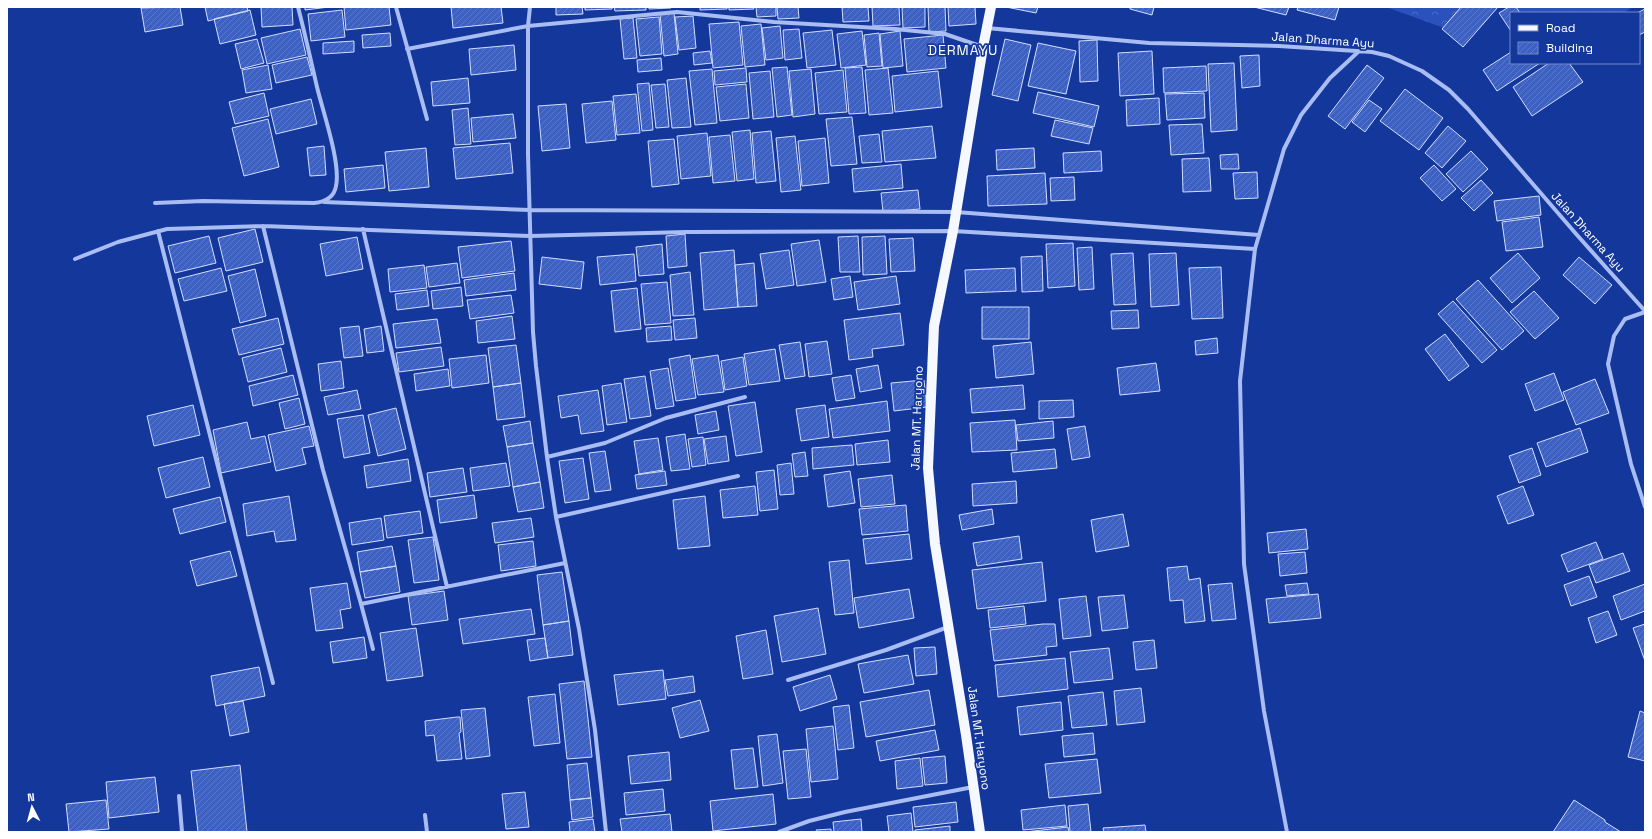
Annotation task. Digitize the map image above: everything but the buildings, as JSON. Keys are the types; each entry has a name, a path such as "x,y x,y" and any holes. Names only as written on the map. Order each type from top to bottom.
{"main road":[{"name":"Jalan MT. Haryono","path":"980,832 935,544 928,468 934,326 953,231 991,7"}],"street":[{"path":"298,7 336,162 336,186 333,194 324,202"},
{"path":"396,7 427,119"},
{"path":"530,7 528,26 528,154 533,332 547,457 556,517 579,629 592,714 606,832"},
{"path":"407,49 528,26 677,12 774,22 895,29 945,34 983,47"},
{"name":"Jalan Dharma Ayu","path":"987,28 1149,43 1279,46 1372,52 1389,56 1422,71 1449,90 1468,109 1645,311"},
{"path":"1287,832 1264,711 1244,564 1240,381 1255,249 1284,149 1301,115 1330,78 1358,52"},
{"path":"155,203 203,201 324,202 530,210 956,212 1259,235"},
{"path":"75,259 118,242 167,229 263,226 530,236 687,232 953,231 1255,249"},
{"path":"263,226 322,470 362,604 373,649"},
{"path":"363,229 447,587"},
{"path":"158,231 273,683"},
{"path":"1645,311 1625,319 1614,336 1608,364 1631,464 1645,507"},
{"path":"547,457 605,443 666,418 745,397"},
{"path":"556,517 738,476"},
{"path":"362,604 565,563"},
{"path":"788,680 822,671 886,650 948,626"},
{"path":"779,832 846,812 973,787"},
{"path":"179,796 182,832"},
{"path":"425,815 427,832"}],"green space":[{"path":"1386,7 1479,7 1447,29"},
{"path":"1502,7 1633,7 1625,12 1514,12"}],"district":[{"name":"DERMAYU","path":"963,50"}]}
